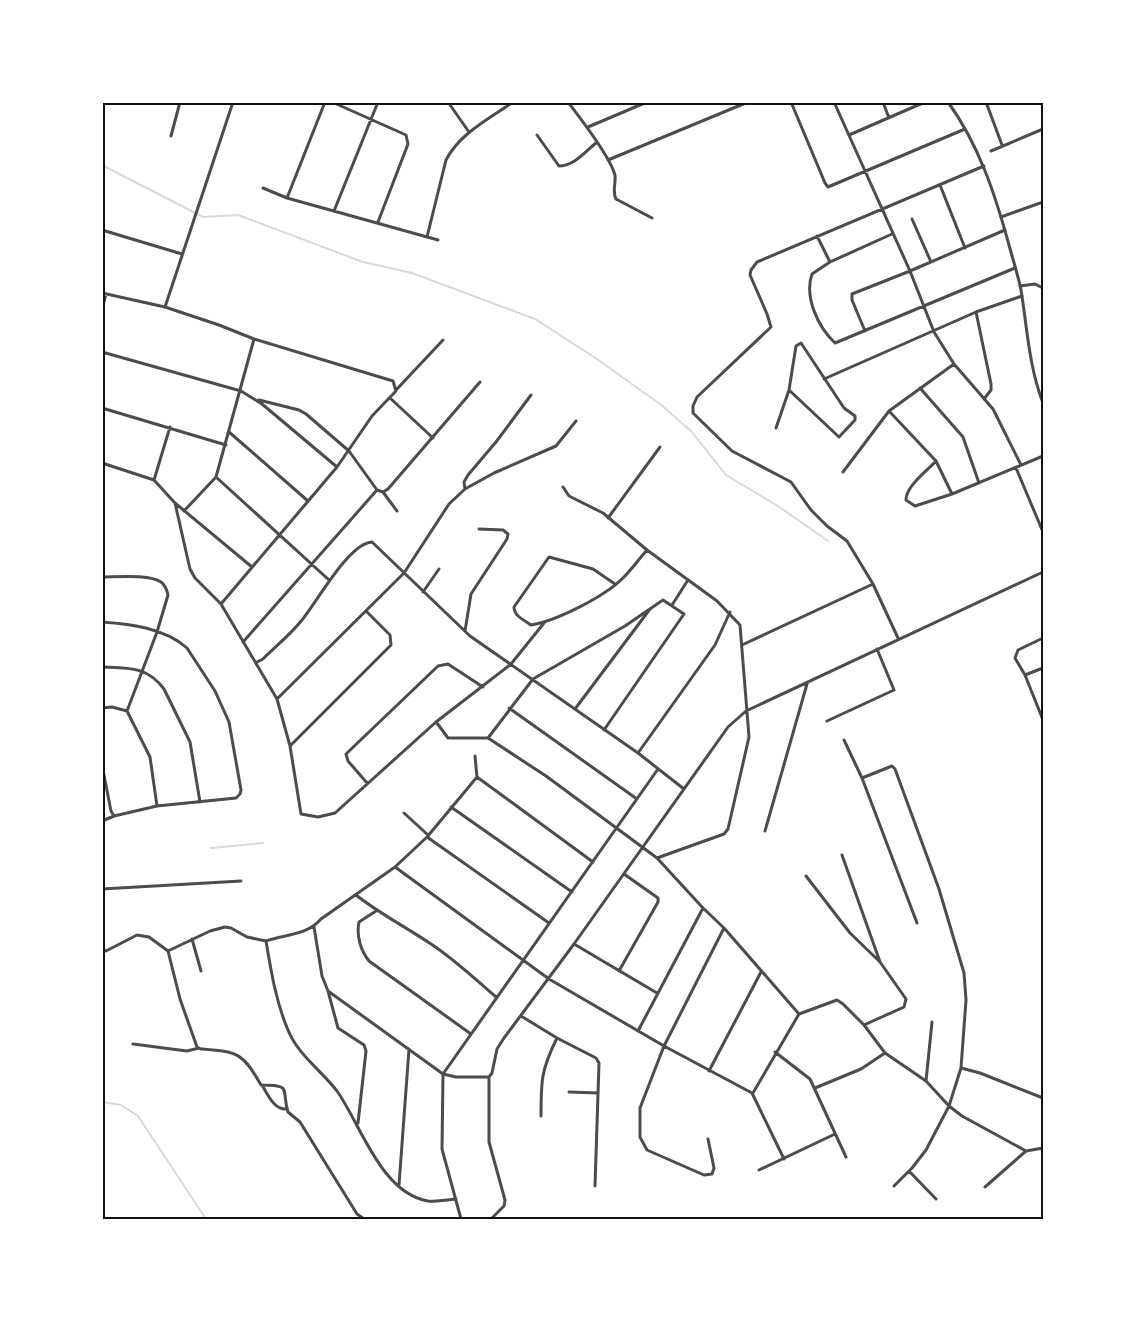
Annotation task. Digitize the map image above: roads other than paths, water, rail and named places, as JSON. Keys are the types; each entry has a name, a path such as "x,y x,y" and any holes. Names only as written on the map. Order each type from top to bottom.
{"street":[{"path":"171,136 180,102"},
{"path":"165,307 232,102"},
{"path":"287,198 325,102"},
{"path":"332,102 406,135 408,144 378,222"},
{"path":"334,211 370,117 378,102"},
{"path":"448,102 469,132"},
{"path":"427,237 446,160 451,152 469,132 506,104 513,102"},
{"path":"568,102 588,127 615,175 616,199 652,218"},
{"path":"588,127 647,102"},
{"path":"607,160 748,102"},
{"path":"791,102 828,187 966,129"},
{"path":"834,102 910,271 933,332 954,364 993,409 1021,465"},
{"path":"883,102 889,118"},
{"path":"849,135 925,102"},
{"path":"948,102 966,129 984,166 1001,217 1020,286 1035,375 1043,403"},
{"path":"986,102 1003,146"},
{"path":"991,151 1043,129"},
{"path":"537,135 559,166 572,163 597,142"},
{"path":"898,638 873,584 847,541 826,526 791,482 732,451 693,413 693,406 698,397 771,327 751,280 750,275 754,265 984,166"},
{"path":"940,184 965,248"},
{"path":"263,188 287,198 438,240"},
{"path":"1001,217 1043,203"},
{"path":"912,219 931,262"},
{"path":"102,230 182,254"},
{"path":"866,331 852,300 852,294 1005,230"},
{"path":"892,234 830,262 812,274 809,291 813,310 835,343 1015,268"},
{"path":"817,236 830,262"},
{"path":"1020,286 1035,284 1043,288"},
{"path":"102,309 104,293 165,307 254,339 393,381 396,391"},
{"path":"824,380 976,312 1022,296"},
{"path":"976,312 991,384 991,390 984,399"},
{"path":"184,511 216,477 254,339"},
{"path":"221,604 337,467 372,416 443,340"},
{"path":"776,428 789,390 796,346 799,344 804,347 844,408 856,418 839,437 789,390"},
{"path":"102,352 241,391 337,467"},
{"path":"843,472 889,411 954,364"},
{"path":"383,492 480,382"},
{"path":"920,388 963,437 979,483"},
{"path":"465,489 464,482 468,475 531,395"},
{"path":"390,398 433,438"},
{"path":"254,399 299,410 349,451 377,490 383,492 397,511"},
{"path":"102,408 225,445"},
{"path":"889,411 936,461 952,494"},
{"path":"277,699 404,573 449,504 465,489 494,473 556,446 576,421"},
{"path":"154,480 170,427"},
{"path":"229,432 308,501"},
{"path":"608,518 660,447"},
{"path":"936,461 906,495 906,500 915,506 952,494 1043,456"},
{"path":"102,463 154,480 184,511 252,567"},
{"path":"1016,468 1043,532"},
{"path":"216,477 329,580"},
{"path":"562,487 569,495 608,518 730,612 740,625 749,737 728,829 724,834 657,858"},
{"path":"243,642 377,490"},
{"path":"175,503 190,569 195,578 221,604 277,699 290,746 301,814 318,817 335,813 436,722 511,664 544,623"},
{"path":"465,631 471,594 508,534 503,530 479,528"},
{"path":"257,662 302,620 329,580 362,544 372,542 465,631 638,753 684,789"},
{"path":"615,585 588,567 560,562 549,557 514,607 515,614 531,625 544,623 583,605 615,585 647,550"},
{"path":"423,592 439,569"},
{"path":"491,1219 504,1206 505,1200 489,1142 489,1077 497,1049 728,727 746,711 1043,572"},
{"path":"102,577 138,577 158,580 163,584 168,599 127,711 150,757 157,806"},
{"path":"672,604 688,580"},
{"path":"742,645 873,584"},
{"path":"488,738 533,679 624,626 663,600 672,604 684,614 604,730"},
{"path":"575,709 651,607"},
{"path":"290,746 391,645 390,636 366,611"},
{"path":"638,753 715,645 730,612"},
{"path":"102,622 128,624 157,632 181,642 187,648 215,691 229,722 241,790 237,798 157,806 102,820"},
{"path":"1043,638 1018,650 1015,657 1043,720"},
{"path":"827,721 894,690 877,649"},
{"path":"368,784 348,761 346,754 438,666 448,663 483,687"},
{"path":"102,667 142,670 159,682 187,733 200,802"},
{"path":"1024,675 1043,668"},
{"path":"765,831 807,684"},
{"path":"102,708 112,707 127,711"},
{"path":"509,708 637,799"},
{"path":"436,722 448,738 488,738 546,776 657,858 724,928 799,1014"},
{"path":"844,740 862,778 918,923"},
{"path":"168,951 210,931 225,927 247,937 266,941 297,935 314,927 321,919 395,867 427,836 477,777 475,756"},
{"path":"102,765 114,816"},
{"path":"862,778 891,766 895,769 939,889 964,973 966,1000 960,1068 949,1106 926,1150 894,1186"},
{"path":"461,1219 442,1149 443,1074 658,769"},
{"path":"477,777 593,862"},
{"path":"451,807 572,892"},
{"path":"404,813 427,836 549,923"},
{"path":"842,855 880,962"},
{"path":"395,867 549,979 664,1046 752,1093 784,1159"},
{"path":"619,971 658,902 658,898 624,874"},
{"path":"806,876 850,933 880,962 906,999 904,1007 864,1025"},
{"path":"102,889 241,881"},
{"path":"356,895 376,911 406,927 434,946 496,997"},
{"path":"638,1031 703,908"},
{"path":"376,911 359,922 357,930 363,953 369,962 471,1034"},
{"path":"314,927 322,976 338,1028 364,1046 366,1051 358,1125"},
{"path":"708,1139 714,1168 712,1174 704,1176 647,1150 640,1137 640,1108 664,1046 724,928"},
{"path":"102,949 106,951 137,935 149,937 168,951 180,999 199,1048"},
{"path":"192,939 201,971"},
{"path":"266,941 278,1003 292,1040 338,1092 382,1168 399,1186 418,1198 426,1201 456,1199"},
{"path":"574,944 657,993"},
{"path":"709,1071 761,972"},
{"path":"328,991 443,1074 456,1077 489,1077"},
{"path":"752,1093 799,1014 837,1000 864,1025 885,1053 926,1082 962,1116 1026,1150 1043,1148"},
{"path":"521,1016 596,1058 600,1068 595,1186"},
{"path":"926,1082 932,1022"},
{"path":"541,1116 542,1077 546,1060 557,1038"},
{"path":"133,1044 187,1051 199,1048 228,1051 241,1056 276,1106 282,1110 287,1109"},
{"path":"399,1186 410,1049"},
{"path":"775,1052 806,1076 814,1088 846,1157"},
{"path":"814,1088 861,1069 885,1053"},
{"path":"960,1068 980,1073 1043,1098"},
{"path":"261,1085 279,1085 284,1088 287,1109 300,1122 357,1214 364,1219"},
{"path":"569,1092 598,1093"},
{"path":"759,1170 835,1134"},
{"path":"985,1187 1026,1150"},
{"path":"909,1171 936,1199"}],"waterway":[{"path":"102,165 203,217 238,215 363,262 412,273 535,319 660,404 692,432 726,475 778,506 828,541"},
{"path":"211,848 263,843"},
{"path":"102,1102 121,1105 138,1116 206,1219"}]}
